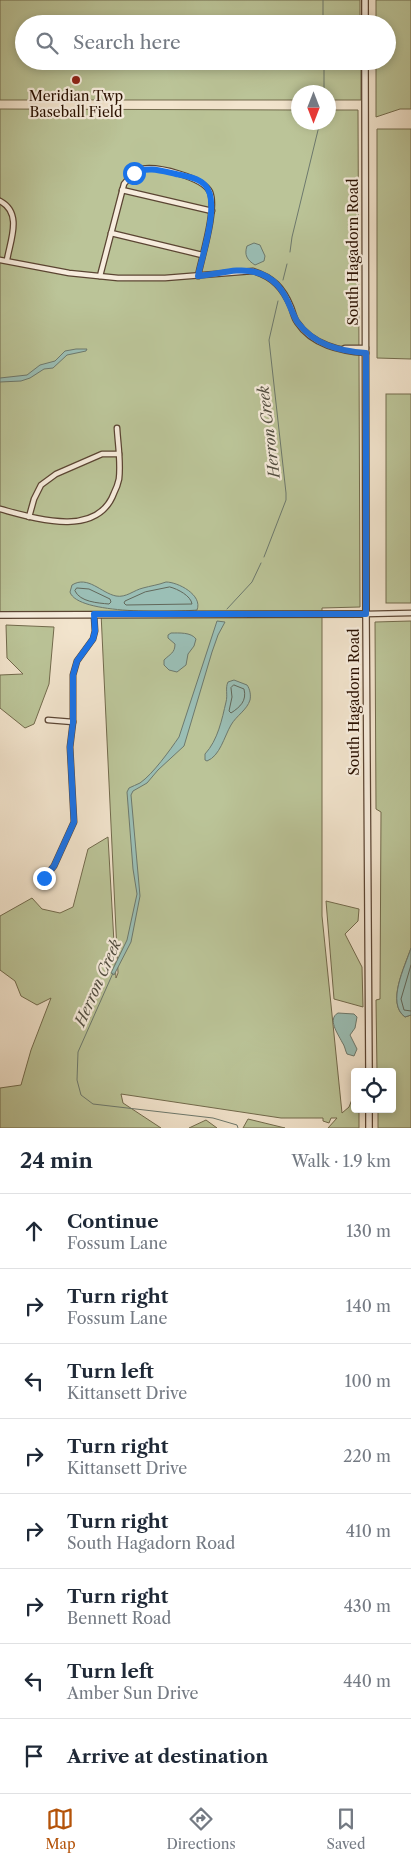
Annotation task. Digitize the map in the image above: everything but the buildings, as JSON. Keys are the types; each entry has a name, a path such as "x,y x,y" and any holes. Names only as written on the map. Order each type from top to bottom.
{"street":[{"path":"365,0 365,15"},
{"name":"South Hagadorn Road","path":"365,70 369,1068"},
{"path":"100,276 124,184 134,173 153,169 194,178 205,185 210,191 212,211 198,276"},
{"path":"122,190 212,211"},
{"path":"0,201 8,206 13,214 11,242 7,260"},
{"path":"111,233 202,255"},
{"path":"0,260 68,273 100,276 165,278 253,271 279,284 296,322 321,344 343,349 366,350"},
{"path":"0,509 29,517 67,522 84,520 100,513 112,499 119,480 117,428"},
{"path":"29,517 34,499 41,485 56,474 102,454 119,454"},
{"path":"0,615 411,613"},
{"path":"44,878 54,866 74,822 70,747 73,722 73,675 77,661 93,639 95,631 94,614"},
{"path":"70,658 77,661"},
{"path":"48,720 73,722"},
{"path":"369,1113 369,1128"}],"green space":[{"path":"0,0 360,0 360,15 15,15 15,70 361,70 361,100 336,100 336,85 291,85 291,100 0,100"},
{"path":"376,0 411,0 411,109 400,109 376,117 376,70 396,70 396,15 376,15"},
{"path":"0,109 291,110 291,130 336,130 336,110 358,110 360,607 322,608 322,916 342,1113 349,1107 351,1102 351,1113 359,1113 359,1128 328,1128 337,1118 331,1118 329,1123 323,1121 323,1118 281,1118 121,1094 123,1103 161,1128 0,1128 0,1088 21,1085 31,1050 51,998 37,1005 21,996 15,981 0,970 0,916 32,898 42,909 60,913 73,907 88,849 108,837 116,978 118,973 101,613 0,612"},
{"path":"377,129 411,129 411,359 377,358"},
{"path":"386,394 411,394 411,603 386,603"},
{"path":"411,621 411,948 401,974 397,1003 405,1017 411,1015 411,1128 378,1128 378,1113 396,1113 396,1068 377,1068 376,1000 380,999 381,812 376,809 375,622"},
{"path":"6,625 54,627 49,684 34,724 25,728 0,708 0,675 23,674 7,658"},
{"path":"326,901 359,909 358,921 345,934 362,967 363,1007 334,999"},
{"path":"248,1119 285,1128 243,1128"},
{"path":"206,1120 217,1128 189,1128"}],"water":[{"path":"254,243 260,245 265,256 264,261 255,265 246,255 247,246"},
{"path":"87,349 86,351 67,355 53,368 44,369 30,378 21,381 0,382 0,378 27,375 40,365 55,361 65,351"},
{"path":"84,582 110,594 120,596 166,582 177,584 188,590 196,599 198,604 197,610 149,611 107,608 90,605 77,599 70,592 72,585"},
{"path":"217,621 225,622 212,652 184,746 147,783 133,791 131,795 140,896 131,942 114,975 111,973 127,940 137,894 133,869 127,792 129,788 140,783 150,774 179,737"},
{"path":"171,633 188,634 196,639 194,646 188,654 186,665 177,672 169,670 164,665 164,660 172,653 175,647 175,644 168,638 168,635"},
{"path":"234,680 247,685 250,692 250,700 231,725 218,751 207,761 205,760 205,754 216,736 223,715 227,699 227,684"},
{"path":"411,948 411,1015 405,1017 397,1003 397,994 401,974"},
{"path":"338,1013 354,1014 357,1017 355,1028 350,1035 357,1049 354,1056 347,1054 334,1027 333,1019"}],"waterway":[{"name":"Herron Creek","path":"323,0 323,15"},
{"name":"Herron Creek","path":"324,70 324,85"},
{"name":"Herron Creek","path":"290,252 318,130"},
{"name":"Herron Creek","path":"283,280 287,264"},
{"name":"Herron Creek","path":"264,557 286,500 269,340 278,301"},
{"name":"Herron Creek","path":"227,609 252,582 261,563"},
{"name":"Herron Creek","path":"113,973 78,1052 77,1080 81,1095 93,1104 213,1118 237,1125 238,1128"}],"place":[{"name":"Meridian Twp Baseball Field","path":"76,80"}],"route":[{"path":"44,878 54,866 74,822 70,747 73,722 73,675 77,661 93,639 95,631 94,614 366,614 366,353 347,352 343,349 321,344 296,322 279,284 262,274 253,271 239,271 198,276 212,211 210,191 205,185 194,178 153,169 134,173"}]}
